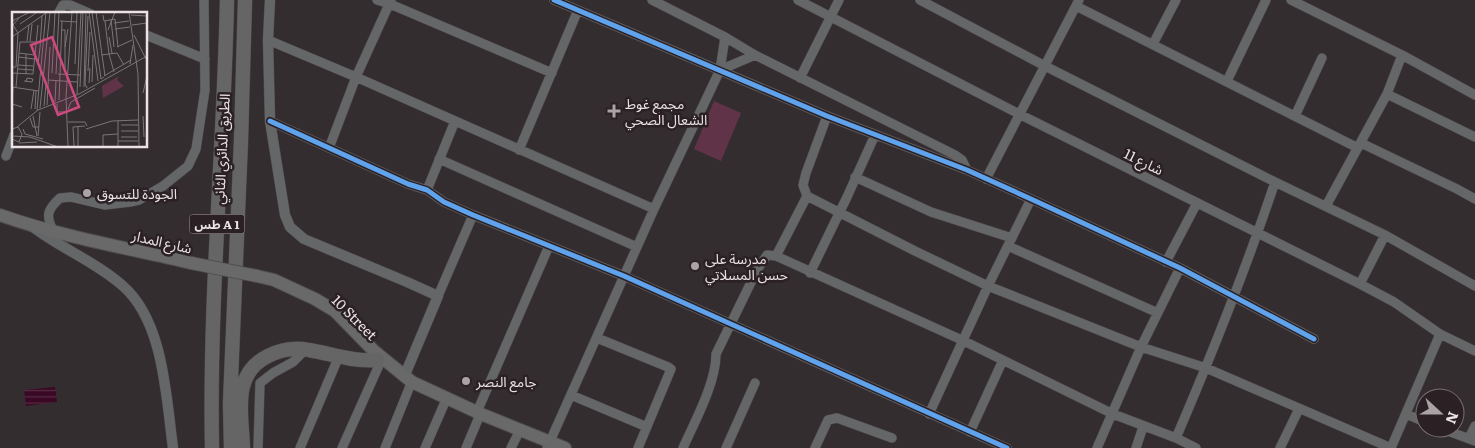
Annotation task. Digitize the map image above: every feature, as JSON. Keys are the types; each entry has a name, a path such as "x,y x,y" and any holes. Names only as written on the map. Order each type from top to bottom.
{"highway":[{"name":"الطريق الدائري الثاني","path":"212,448 210,388 212,323 227,0"},
{"name":"الطريق الدائري الثاني","path":"231,448 230,403 242,132 245,0"},
{"path":"243,448 241,393 244,379 252,366 278,351 292,348 379,362"}],"main road":[{"name":"شارع المدار","path":"0,215 30,225 191,263 274,280 316,299"},
{"name":"10 Street","path":"316,299 379,362 407,381 445,402 550,446"},
{"name":"10 Street","path":"316,299 335,311 407,381 478,415 550,446 565,448"}],"street":[{"path":"53,230 48,221 48,214 60,198 71,197 105,205 139,200 163,186 188,166 196,149 205,90 204,0"},
{"path":"270,0 268,40 270,121 285,215 290,227 304,239 318,246 438,296"},
{"path":"377,0 390,2 552,73"},
{"path":"554,0 827,116 967,170 1180,268 1314,339"},
{"path":"652,0 725,37 755,56 955,155 962,160 967,170"},
{"name":"شارع 11","path":"798,0 1021,115 1360,284 1394,302 1440,334 1475,351"},
{"path":"800,78 839,0"},
{"path":"920,0 1045,66 1275,182 1385,235 1475,286"},
{"path":"1153,44 1176,0"},
{"path":"1227,81 1266,0"},
{"path":"1292,0 1402,55 1475,95"},
{"path":"329,148 356,77 390,2"},
{"path":"986,179 1078,3 1153,44 1295,116 1457,189 1475,200"},
{"path":"59,12 63,5 70,5 86,12"},
{"path":"520,150 578,10"},
{"path":"148,37 205,58"},
{"path":"550,446 570,395 654,209 720,70 725,37"},
{"path":"268,40 455,120 654,209"},
{"path":"1326,206 1387,94 1402,55"},
{"path":"720,70 755,56"},
{"path":"1295,116 1322,58"},
{"path":"1387,94 1475,137"},
{"path":"776,256 806,196 803,186 806,173 827,116"},
{"path":"427,190 455,120"},
{"path":"270,121 408,184 427,190 444,202 473,215 624,276 1006,448"},
{"path":"810,273 875,135"},
{"path":"6,156 12,140"},
{"path":"439,159 637,247"},
{"path":"855,177 931,212 1010,242 1158,313"},
{"path":"1180,443 1275,182"},
{"path":"806,196 988,286 1141,347 1206,368 1391,448 1440,334"},
{"path":"929,414 988,286 1031,199"},
{"path":"1166,262 1197,203"},
{"path":"385,448 438,296 473,215"},
{"path":"30,225 58,245 110,276 136,300 154,335 165,391 173,448"},
{"path":"1360,284 1385,235"},
{"path":"466,448 549,246"},
{"path":"683,448 702,407 716,365 716,354 763,259 767,255 776,256 964,341 1112,414 1196,448"},
{"path":"1096,448 1141,347 1180,268"},
{"path":"597,338 670,368 671,371 638,448"},
{"path":"258,448 260,383 293,362 306,349"},
{"path":"300,448 339,356"},
{"path":"970,432 1003,360"},
{"path":"342,448 379,362"},
{"path":"726,448 755,383"},
{"path":"570,395 647,427"},
{"path":"425,448 445,402"},
{"path":"1280,448 1299,408"},
{"path":"1406,414 1415,418"},
{"path":"815,448 828,420 837,418 892,438"},
{"path":"1472,439 1475,426"},
{"path":"1136,448 1143,427"},
{"path":"511,448 519,432"}],"shaded area":[{"path":"714,101 741,113 721,161 694,149"},
{"path":"55,387 57,402 26,406 24,390"}],"cycle path":[{"path":"554,0 827,116 967,170 1180,268 1314,339"},
{"path":"270,121 408,184 427,190 444,202 473,215 624,276 1007,448"}],"place":[{"name":"مجمع غوط الشعال الصحي","path":"614,111"},
{"name":"الجودة للتسوق","path":"87,193"},
{"name":"مدرسة على حسن المسلاتي","path":"695,266"},
{"name":"جامع النصر","path":"466,381"}]}
